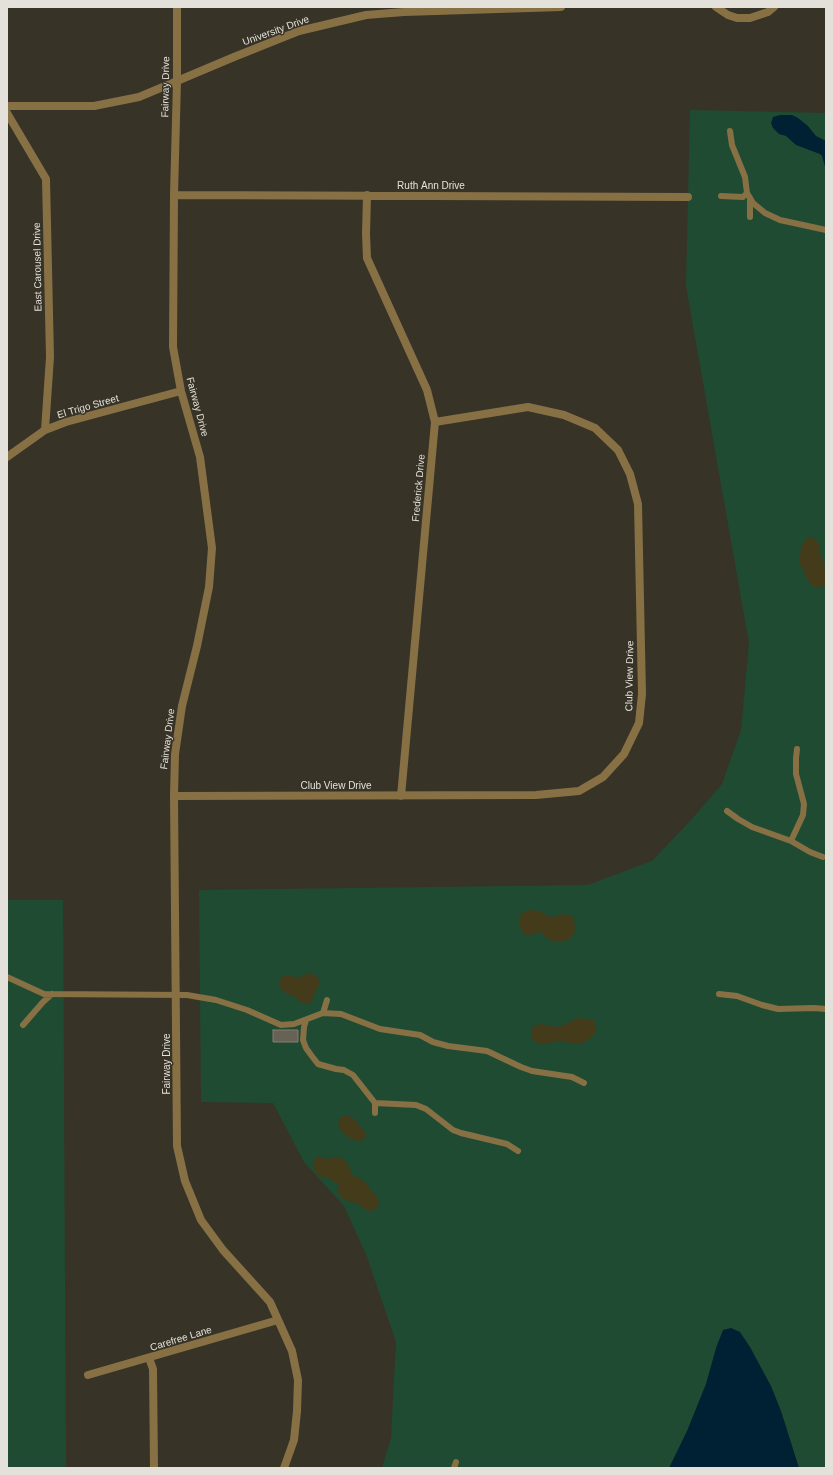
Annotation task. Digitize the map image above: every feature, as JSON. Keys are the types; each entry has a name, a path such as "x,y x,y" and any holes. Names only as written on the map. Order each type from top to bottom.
{"street":[{"name":"Fairway Drive","path":"177,7 173,348 181,392 200,457 212,548 209,587 197,646 182,706 175,754 174,796 177,1146 185,1181 201,1220 223,1250 270,1302 292,1351 298,1380 297,1411 294,1440 284,1468"},
{"name":"University Drive","path":"7,106 94,106 140,98 177,81 299,31 385,10 561,7"},
{"path":"716,7 728,15 737,18 750,18 768,12 774,7"},
{"name":"East Carousel Drive","path":"7,113 46,179 50,357 45,430"},
{"name":"Ruth Ann Drive","path":"174,195 688,197"},
{"name":"Frederick Drive","path":"367,196 367,258 427,390 435,422 401,796"},
{"name":"El Trigo Street","path":"7,457 45,430 66,422 181,392"},
{"name":"Club View Drive","path":"174,796 401,796 578,792 603,777 624,754 639,722 642,694 638,504 630,474 618,450 594,428 564,415 528,407 435,422"},
{"name":"Carefree Lane","path":"154,1468 153,1370 149,1358 278,1320"},
{"path":"88,1375 149,1358"}],"lane":[{"path":"730,131 732,145 745,178 750,216"},
{"path":"721,196 743,197 748,195"},
{"path":"748,195 753,203 765,213 780,220 826,230"},
{"path":"791,841 803,815 802,795 796,774 797,749"},
{"path":"726,811 738,820 752,827 791,841 810,852 823,857"},
{"path":"7,977 44,994 187,995 216,1000 247,1010 282,1025 294,1024 323,1014 341,1014 380,1029 420,1034 433,1042 448,1046 487,1051 520,1068 572,1077 584,1083"},
{"path":"23,1025 52,994"},
{"path":"719,994 737,996 778,1009 814,1008 826,1010"},
{"path":"323,1014 327,1000"},
{"path":"306,1020 303,1040 306,1048 318,1064 344,1070 353,1075 375,1103 375,1113"},
{"path":"375,1103 416,1105 426,1109 453,1130 507,1144 518,1150"}],"green space":[{"path":"690,110 826,113 826,1468 382,1468 391,1438 396,1342 367,1257 344,1206 304,1162 273,1103 201,1102 199,890 588,885 652,861 691,820 722,784 741,730 749,643 686,286"},
{"path":"7,900 63,900 66,1468 7,1468"}],"sand":[{"path":"812,537 819,544 819,553 824,561 826,583 824,586 819,588 814,587 809,582 799,562 802,544 808,538"},
{"path":"529,910 539,911 550,917 564,914 574,917 575,930 572,937 565,941 559,942 548,940 542,933 538,932 527,936 519,926 519,918 521,914"},
{"path":"310,973 316,976 319,980 319,984 309,1004 300,1002 294,996 287,994 280,988 279,981 283,976 299,978"},
{"path":"577,1018 593,1020 596,1024 596,1033 585,1042 579,1044 559,1041 537,1044 532,1038 532,1029 536,1025 541,1024 556,1027 564,1025"},
{"path":"343,1116 349,1116 355,1120 364,1131 366,1135 365,1138 358,1141 349,1138 340,1130 338,1123 340,1118"},
{"path":"318,1156 327,1159 338,1157 345,1160 352,1175 363,1180 377,1197 379,1203 377,1208 369,1212 358,1204 345,1200 341,1197 336,1189 339,1187 337,1183 333,1182 330,1178 319,1176 313,1168 313,1162"}],"water":[{"path":"780,115 792,115 798,118 808,126 816,136 826,141 826,170 820,154 796,145 786,136 779,134 773,128 771,123 773,117"},
{"path":"731,1328 740,1332 750,1347 771,1386 781,1411 799,1468 669,1468 687,1431 706,1384 716,1348 723,1330"}],"building":[{"path":"273,1030 298,1030 298,1042 273,1042"}]}
